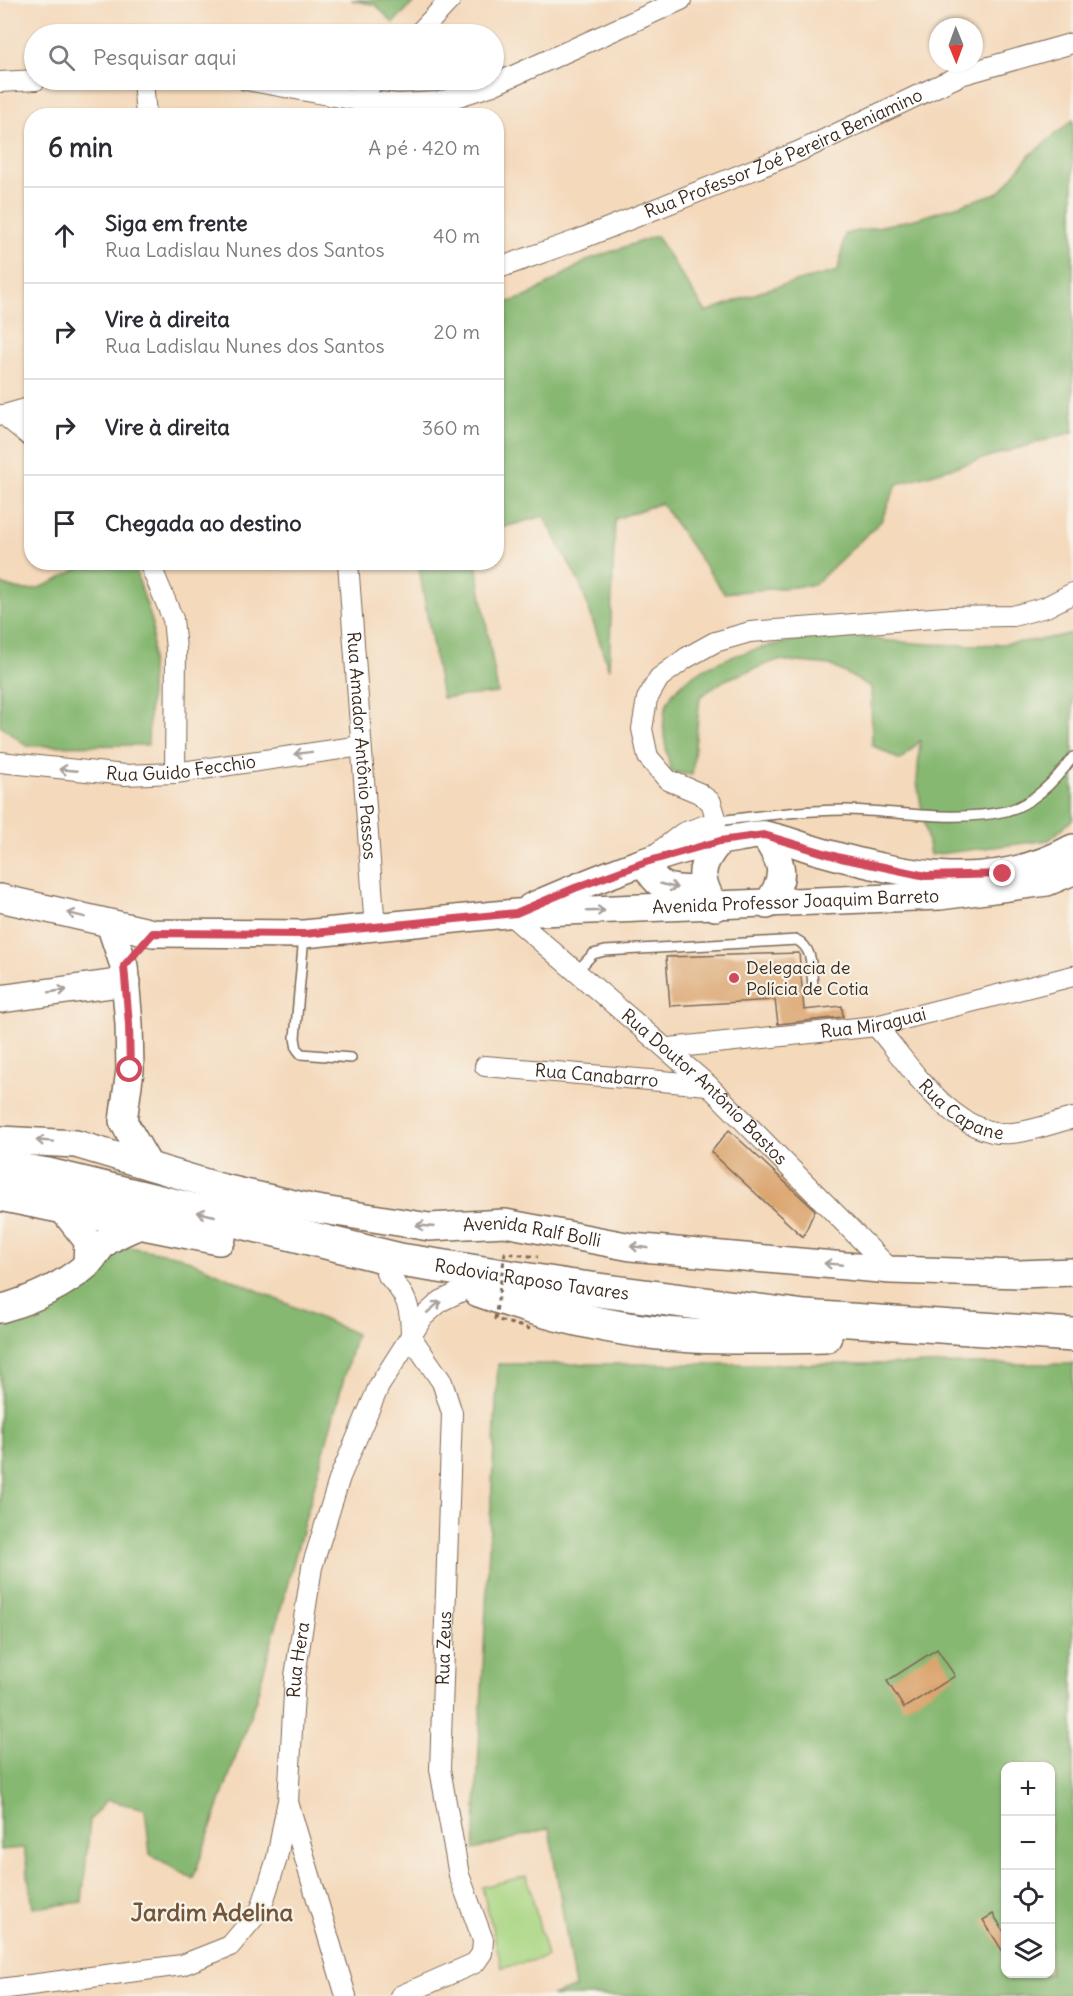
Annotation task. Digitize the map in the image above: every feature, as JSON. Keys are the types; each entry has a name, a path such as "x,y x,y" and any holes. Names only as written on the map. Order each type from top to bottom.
{"highway":[{"name":"Rodovia Raposo Tavares","path":"0,1167 48,1176 400,1260 646,1297 840,1297 915,1310 980,1327 1073,1335"},
{"name":"Rodovia Raposo Tavares","path":"0,1194 473,1289 769,1326 872,1336 1073,1348"}],"main road":[{"name":"Avenida Professor Joaquim Barreto","path":"513,913 646,862 719,831 764,835 841,858 926,876 1003,874 1047,862 1073,848"},
{"path":"709,898 702,874 705,858 719,831"},
{"path":"764,835 779,858 782,873 778,889 767,905"},
{"path":"646,862 652,878 661,885 709,898"},
{"name":"Avenida Professor Joaquim Barreto","path":"0,898 153,933 304,934 375,929 513,913 709,898 767,905 995,891 1047,882 1073,871"},
{"path":"110,924 125,974 130,1070 123,1121 149,1166"},
{"path":"0,999 125,974 153,933"},
{"path":"92,1148 123,1121"},
{"name":"Avenida Ralf Bolli","path":"0,1140 76,1144 224,1188 311,1208 429,1227 505,1224 631,1247 891,1270 1020,1274 1073,1272"},
{"path":"61,1208 88,1241 87,1264"},
{"path":"0,1309 27,1301 58,1286 87,1264 104,1244 116,1235 142,1224"}],"street":[{"path":"427,24 450,0"},
{"path":"504,80 681,0"},
{"name":"Rua Professor Zoé Pereira Beniamino","path":"504,266 578,240 800,151 961,75 1073,43"},
{"path":"0,82 24,81"},
{"path":"144,90 145,108"},
{"path":"301,90 356,100 398,104 440,102 477,90"},
{"path":"356,100 366,90"},
{"path":"2,415 24,409"},
{"path":"2,415 24,432"},
{"path":"153,570 173,619 176,649 175,772"},
{"name":"Rua Amador Antônio Passos","path":"349,570 375,929"},
{"path":"719,831 711,802 699,793 668,780 648,757 642,729 647,699 658,678 686,657 715,642 750,632 946,616 1013,616 1046,607 1073,593"},
{"name":"Rua Guido Fecchio","path":"0,762 124,775 175,772 361,746"},
{"name":"Rua Doutor Antônio Bastos","path":"513,913 708,1084 891,1270"},
{"name":"Rua Miraguai","path":"669,1048 876,1026 1073,976"},
{"name":"Rua Capane","path":"876,1026 945,1107 980,1129 1010,1133 1073,1118"},
{"name":"Rua Canabarro","path":"485,1066 708,1084"},
{"path":"386,1273 404,1294 411,1314 411,1337"},
{"name":"Rua Hera","path":"346,1996 288,1803 294,1676 312,1567 340,1477 379,1386 423,1317 441,1301 473,1289"},
{"name":"Rua Zeus","path":"400,1996 475,1963 482,1953 483,1940 459,1875 440,1769 452,1413 442,1382 411,1337"},
{"path":"0,1989 182,1965 230,1946 261,1909 277,1858 288,1803"}],"lane":[{"path":"719,831 812,812 973,815 1008,811 1036,797 1061,773 1073,757"},
{"path":"304,934 295,1038 297,1049 301,1054 351,1058"},
{"path":"577,971 593,954 605,951 797,940 810,951 813,986"}],"path":[{"path":"530,1329 495,1320 505,1253 538,1257"}],"green space":[{"path":"351,0 416,0 393,23 376,5"},
{"path":"1073,120 1073,432 897,484 881,521 814,585 724,593 661,503 615,519 609,670 581,586 544,516 504,527 504,304 528,296 590,259 656,236 706,312 771,288 838,271 845,234 919,218 1000,192 1030,155"},
{"path":"75,570 135,570 153,624 148,745 27,746 0,725 0,583 25,590 48,585"},
{"path":"419,570 477,570 498,693 442,698"},
{"path":"1073,633 1073,819 1049,840 930,855 917,782 920,741 900,760 872,745 871,687 830,665 778,660 725,680 700,697 692,775 671,772 664,732 668,701 687,680 705,668 727,659 776,644 822,637 849,636 922,644 966,645 1031,641"},
{"path":"119,1245 179,1256 356,1334 256,1699 193,1879 150,1854 145,1809 107,1800 90,1820 82,1902 33,1908 24,1848 0,1850 0,1321"},
{"path":"498,1364 1073,1364 1073,1996 551,1996 575,1988 549,1828 474,1850"},
{"path":"527,1876 547,1957 502,1968 482,1887"}],"building":[{"name":"Delegacia de Polícia de Cotia","path":"799,953 804,1010 842,1006 843,1017 778,1024 775,1000 670,1006 666,957"},
{"path":"729,1130 815,1210 803,1237 711,1152"},
{"path":"937,1649 955,1676 904,1708 887,1681"},
{"path":"993,1914 1001,1927 1001,1949 983,1920"}],"place":[{"name":"Delegacia de Polícia de Cotia","path":"734,978"}],"district":[{"name":"Jardim Adelina","path":"212,1913"}],"route":[{"path":"130,1070 124,966 153,933 304,934 375,929 516,913 646,862 720,841 764,835 841,858 926,876 1003,874"}]}
